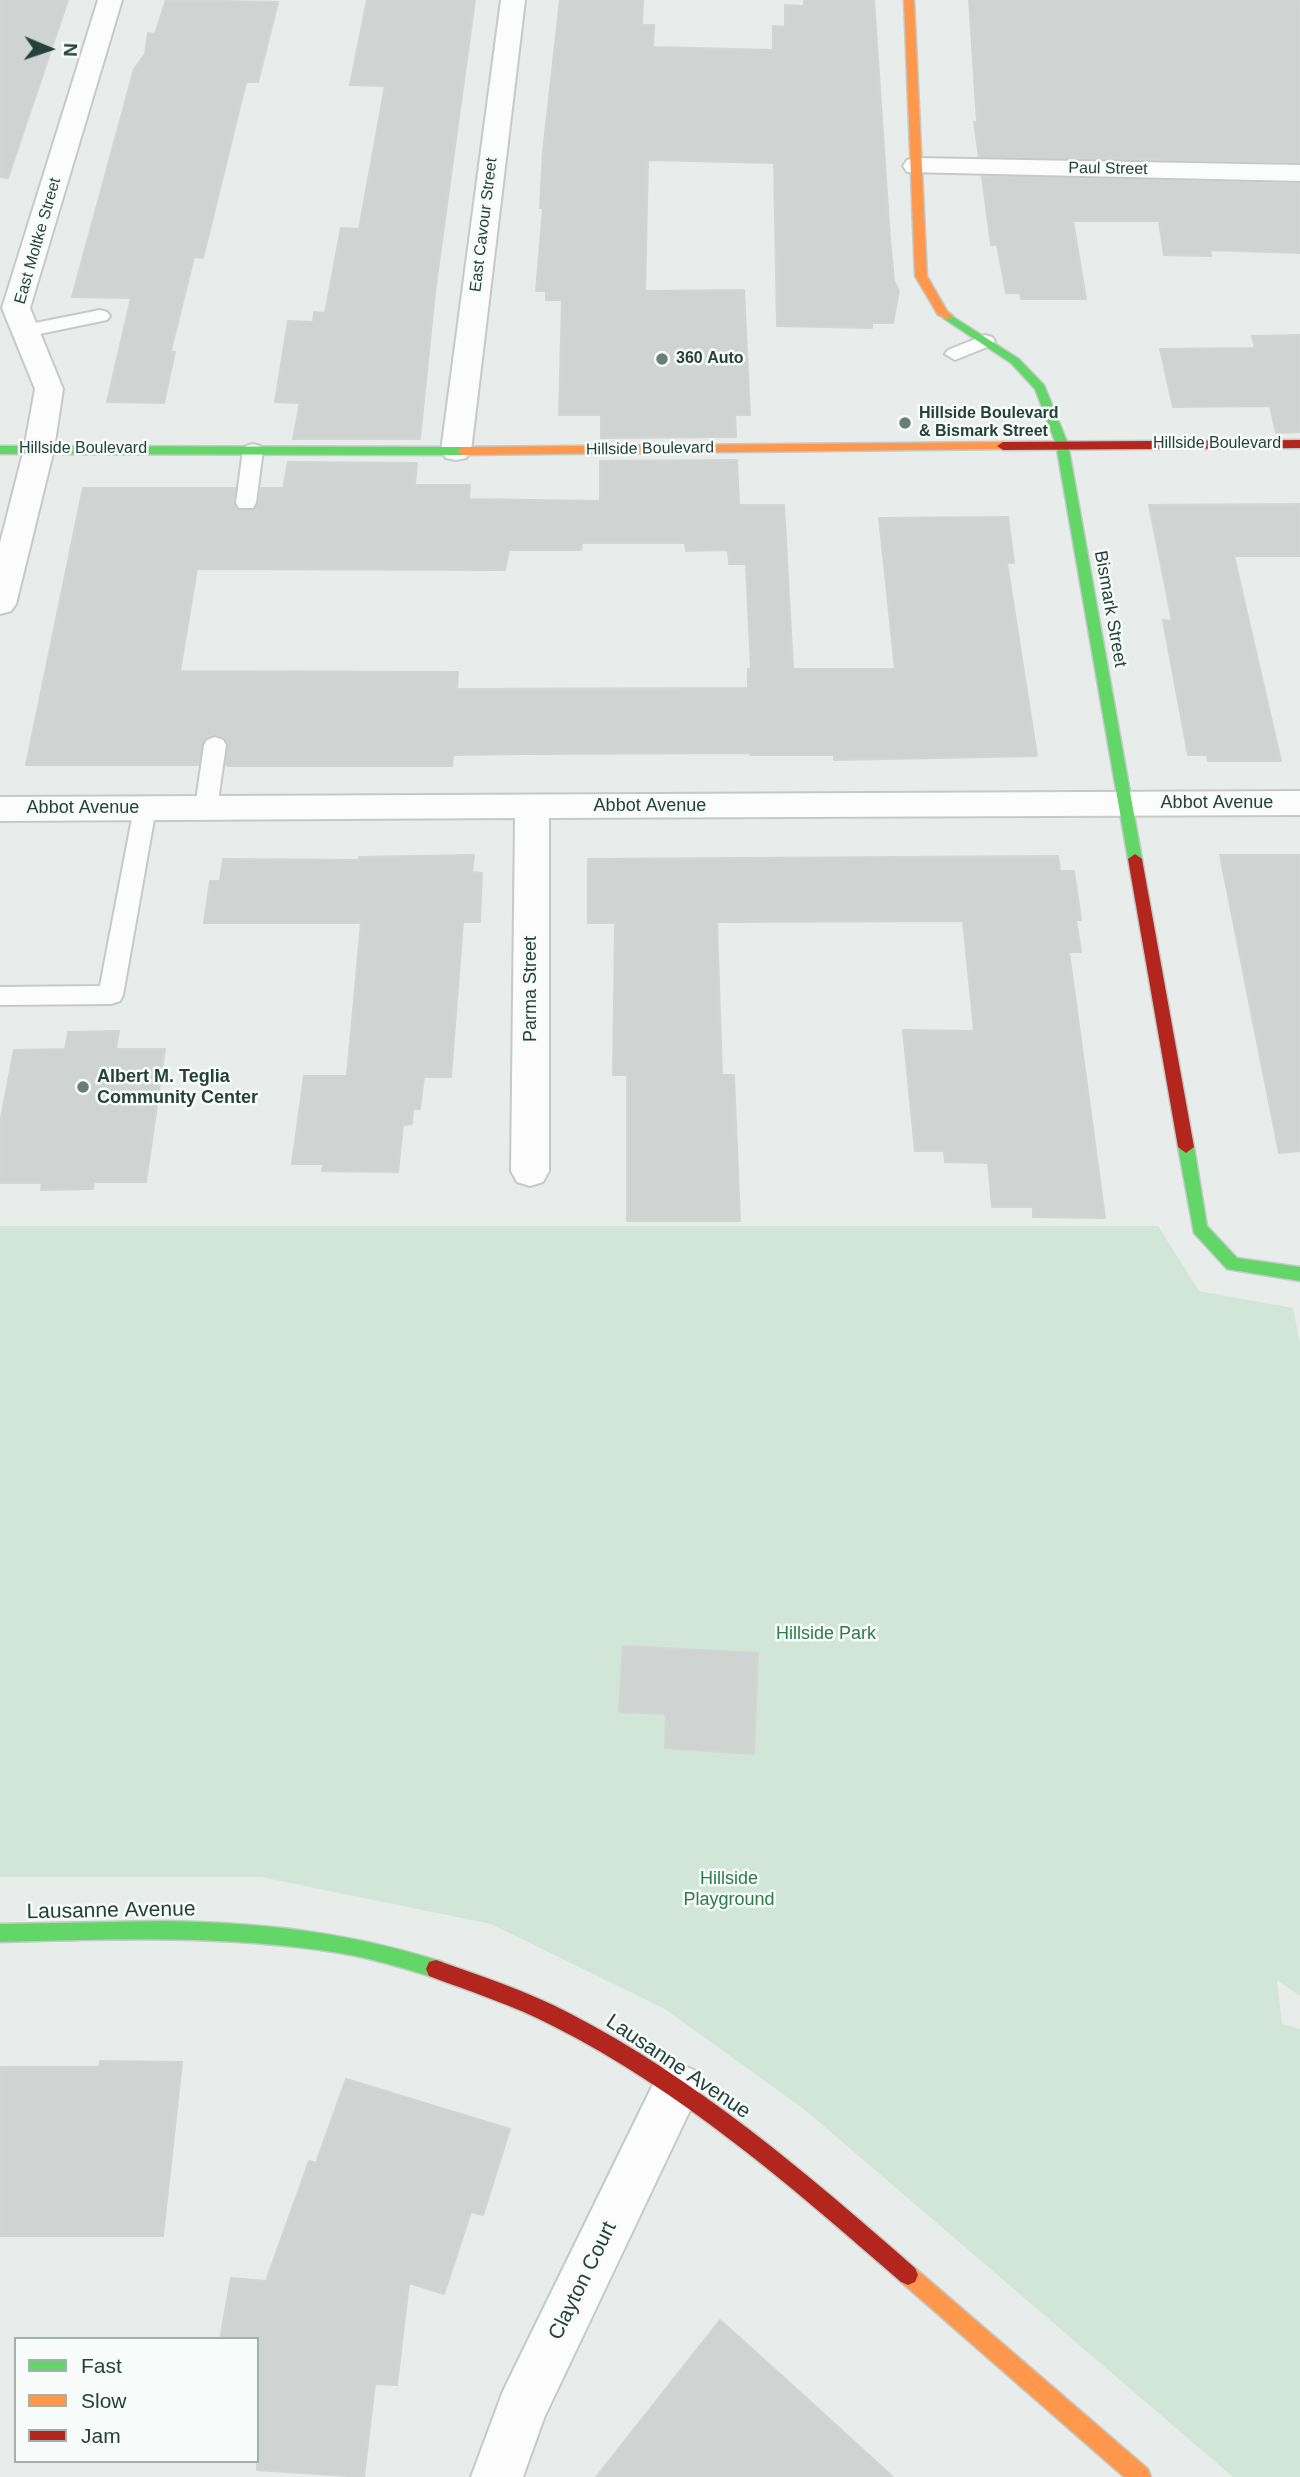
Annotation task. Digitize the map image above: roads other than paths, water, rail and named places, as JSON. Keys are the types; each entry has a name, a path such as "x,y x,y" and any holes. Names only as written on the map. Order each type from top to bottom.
{"street":[{"name":"East Moltke Street","path":"0,604 39,449 49,389 16,308 110,0"},
{"name":"East Cavour Street","path":"456,451 513,0"},
{"name":"Bismark Street","path":"909,0 921,276 942,313 1015,361 1040,388 1062,444 1200,1228 1233,1264 1300,1274"},
{"name":"Paul Street","path":"916,166 1300,173"},
{"name":"Hillside Boulevard","path":"0,450 456,451 1300,444"},
{"name":"Abbot Avenue","path":"0,809 1300,803"},
{"name":"Parma Street","path":"530,1171 532,806"},
{"name":"Lausanne Avenue","path":"0,1933 235,1931 346,1945 459,1976 519,1999 582,2029 677,2087 774,2158 1140,2477"},
{"name":"Clayton Court","path":"497,2477 521,2409 677,2087"}],"lane":[{"path":"25,331 100,316"},
{"path":"955,354 985,341"},
{"path":"246,503 253,450"},
{"path":"206,808 215,745"},
{"path":"0,996 111,995 145,808"}],"place":[{"name":"360 Auto","path":"662,359"},
{"name":"Hillside Boulevard & Bismark Street","path":"905,423"},
{"name":"Albert M. Teglia Community Center","path":"83,1087"}],"park label":[{"name":"Hillside Park","path":"826,1634"},
{"name":"Hillside Playground","path":"729,1889"}]}
